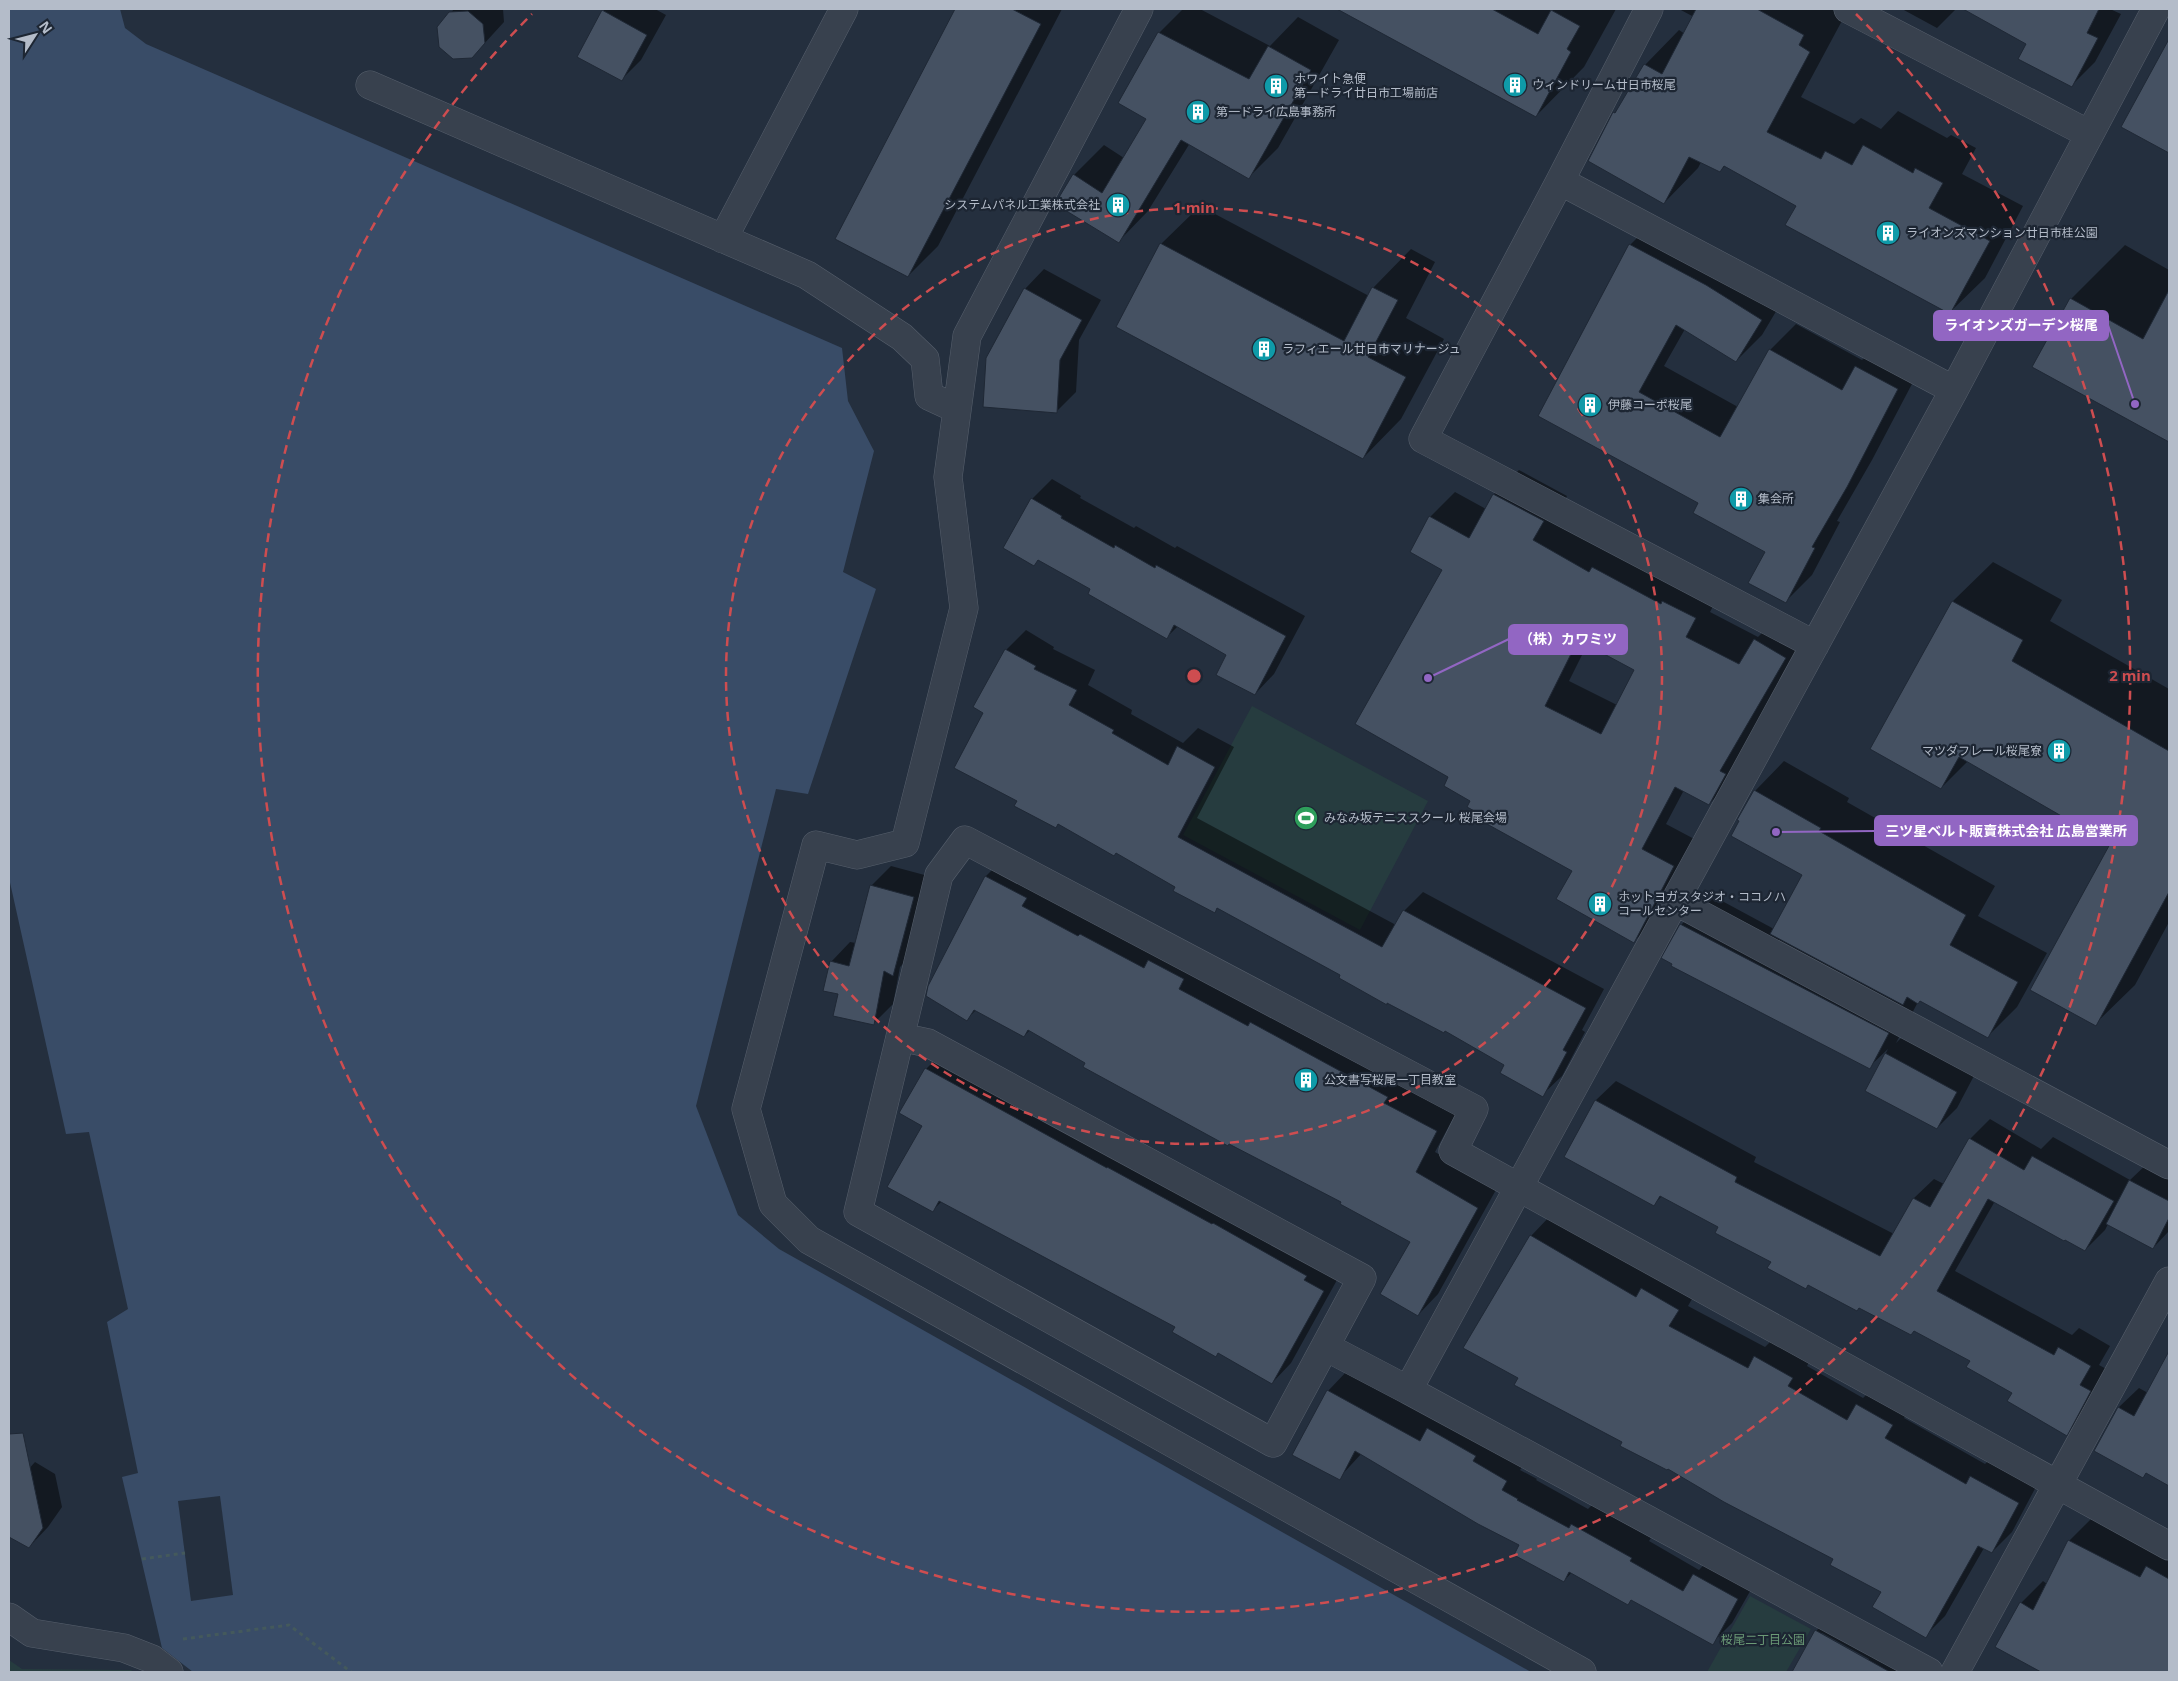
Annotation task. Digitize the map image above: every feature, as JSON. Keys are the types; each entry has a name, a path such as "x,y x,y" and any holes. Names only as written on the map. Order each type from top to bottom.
{"street":[{"path":"723,239 844,9"},
{"path":"1139,9 966,336 948,477 964,608 905,843 857,855 816,844 746,1109 774,1204 809,1240 1582,1672"},
{"path":"1649,9 1423,439 1815,645"},
{"path":"1848,9 2090,134"},
{"path":"1408,1390 1954,390 2156,9"},
{"path":"370,84 807,275 902,338 925,359 929,396 957,409"},
{"path":"1560,181 1954,390"},
{"path":"900,1037 928,1043 1362,1278 1273,1443 858,1212 900,1037 939,875 965,840 1474,1109 1453,1151 2169,1546"},
{"path":"1675,901 2169,1165"},
{"path":"1955,1672 2058,1485 2160,1320 2169,1282"},
{"path":"1326,1347 1929,1672"},
{"path":"9,1617 32,1633 124,1648 152,1659 169,1672"}],"path":[{"path":"142,1559 185,1553"},
{"path":"180,1640 289,1625 351,1672"}],"green space":[{"name":"みなみ坂テニススクール 桜尾会場","path":"1252,706 1428,801 1360,930 1183,835"},
{"name":"桜尾二丁目公園","path":"1750,1596 1811,1629 1786,1672 1707,1672"},
{"path":"9,1660 22,1669 131,1670 134,1672 9,1672"}],"water":[{"path":"9,9 120,9 125,28 146,44 842,348 848,401 874,451 843,572 876,589 808,794 776,789 696,1106 738,1215 779,1249 1531,1672 193,1672 162,1648 122,1477 138,1473 107,1322 128,1309 89,1132 66,1134 9,878"}],"pier":[{"path":"220,1496 233,1595 191,1601 178,1501"}],"building":[{"path":"955,9 1012,9 1041,24 908,277 835,239"},
{"name":"ウィンドリーム廿日市桜尾","path":"1337,9 1492,9 1538,34 1551,10 1580,26 1567,49 1571,52 1536,117"},
{"path":"1696,9 1757,9 1804,35 1799,45 1810,52 1767,132 1821,159 1825,151 1852,165 1863,145 1913,173 1915,168 1943,183 1929,208 1990,241 1950,314 1785,225 1796,206 1724,166 1720,172 1689,157 1664,204 1588,161 1613,112 1615,113 1644,64 1662,74"},
{"path":"1963,9 2099,9 2087,33 2098,38 2072,87 2018,59 2026,44"},
{"path":"602,10 647,35 622,81 577,57"},
{"path":"468,11 483,24 485,43 472,58 453,59 439,47 437,27 449,12"},
{"path":"1158,32 1249,79 1268,46 1311,70 1249,179 1181,140 1119,243 1055,204 1073,174 1102,193 1146,119 1118,103"},
{"path":"2169,39 2169,153 2121,127"},
{"name":"ラフィエール廿日市マリナージュ","path":"1160,243 1344,341 1372,287 1398,300 1368,357 1406,377 1363,459 1116,327"},
{"path":"1629,244 1706,285 1762,320 1736,362 1676,325 1639,392 1720,437 1769,349 1842,390 1855,366 1898,389 1847,487 1812,547 1815,548 1786,603 1748,583 1765,552 1693,513 1698,503 1538,416"},
{"path":"1024,288 1082,320 1060,360 1057,413 983,407 986,358"},
{"path":"2169,290 2169,442 2032,367 2070,298 2143,339"},
{"path":"1493,494 1544,521 1533,540 1589,572 1592,567 1661,604 1662,601 1696,618 1686,637 1739,664 1754,639 1786,658 1720,771 1726,774 1709,805 1675,787 1642,849 1674,866 1634,943 1556,899 1572,871 1487,824 1489,819 1467,807 1470,801 1444,786 1448,777 1355,724 1442,570 1410,552 1429,516 1469,538","holes":["1578,640 1634,670 1601,734 1545,706"]},
{"path":"1031,498 1062,516 1061,518 1114,548 1115,545 1155,568 1156,565 1286,636 1255,695 1216,675 1226,655 1174,625 1167,639 1088,594 1090,589 1038,560 1034,566 1003,548"},
{"path":"1952,601 2023,640 2012,661 2169,751 2169,892 2096,1026 2030,990 2110,844 1959,757 1941,789 1870,749"},
{"path":"1005,649 1036,666 1034,669 1077,690 1069,705 1114,730 1112,733 1168,765 1177,746 1215,767 1178,837 1382,947 1403,910 1586,1008 1563,1050 1567,1052 1543,1097 1500,1073 1504,1065 1445,1031 1444,1033 1387,1003 1387,1005 1339,978 1340,975 1217,908 1215,913 1173,891 1175,887 1116,853 1114,856 1058,824 1056,828 1014,806 1017,801 954,768 983,713 973,707"},
{"path":"1754,790 1821,828 1819,831 1966,915 1950,945 2018,982 1988,1038 1920,1001 1918,1004 1907,997 1903,1005 1770,934 1802,875 1731,836 1739,821 1737,820"},
{"path":"985,876 1027,898 1022,906 1078,936 1080,934 1144,968 1148,960 1184,979 1179,989 1248,1026 1250,1022 1388,1097 1384,1103 1437,1131 1416,1172 1478,1208 1418,1316 1380,1294 1410,1242 1340,1204 1341,1202 1229,1144 1228,1146 1083,1067 1085,1063 1028,1030 1024,1037 974,1010 967,1021 926,996 928,986"},
{"path":"870,885 914,897 893,976 884,971 874,1025 833,1016 838,994 823,991 830,961 849,966"},
{"path":"1680,924 1889,1033 1870,1069 1671,966 1672,964 1661,958"},
{"path":"1885,1053 1957,1092 1937,1129 1865,1091"},
{"path":"925,1068 1107,1168 1213,1223 1307,1276 1304,1280 1324,1291 1272,1384 1218,1353 1216,1357 1172,1332 1175,1327 939,1201 933,1212 887,1187 922,1126 899,1113"},
{"path":"1595,1100 1737,1177 1735,1182 1880,1256 1913,1198 1930,1207 1969,1138 2024,1170 2032,1156 2114,1201 2085,1251 1988,1199 1937,1291 2054,1355 2058,1347 2091,1366 2080,1385 2091,1391 2067,1436 2007,1401 2012,1393 1966,1367 1970,1361 1914,1331 1911,1335 1859,1308 1857,1311 1808,1285 1806,1289 1767,1268 1771,1262 1715,1233 1718,1227 1660,1196 1654,1206 1564,1157"},
{"path":"2129,1180 2169,1201 2169,1218 2153,1249 2106,1224"},
{"path":"1530,1235 1636,1297 1641,1288 1679,1310 1669,1326 1748,1368 1754,1356 1793,1378 1788,1386 1847,1420 1856,1404 1893,1425 1885,1438 1966,1484 1970,1476 2019,1503 1992,1553 1978,1546 1926,1638 1872,1607 1881,1592 1830,1565 1833,1559 1724,1502 1668,1469 1620,1446 1622,1442 1514,1385 1518,1378 1463,1348"},
{"path":"2169,1351 2169,1486 2146,1473 2143,1478 2094,1451 2118,1407 2134,1416"},
{"path":"1327,1390 1420,1441 1427,1428 1476,1456 1473,1461 1507,1481 1502,1490 1517,1500 1569,1528 1571,1524 1632,1558 1630,1561 1683,1591 1693,1574 1738,1599 1713,1645 1631,1600 1628,1605 1569,1572 1564,1582 1514,1555 1519,1545 1478,1524 1355,1451 1340,1480 1292,1455"},
{"path":"23,1433 43,1528 29,1548 9,1537 9,1434"},
{"path":"2068,1540 2140,1577 2146,1566 2169,1579 2169,1672 2041,1672 1995,1647 2020,1602 2033,1610"},
{"path":"1815,1630 1890,1672 1792,1672"}],"place":[{"name":"ウィンドリーム廿日市桜尾","path":"1515,85"},
{"name":"ホワイト急便 第一ドライ廿日市工場前店","path":"1276,86"},
{"name":"第一ドライ広島事務所","path":"1198,112"},
{"name":"システムパネル工業株式会社","path":"1118,205"},
{"name":"ライオンズマンション廿日市桂公園","path":"1888,233"},
{"name":"ラフィエール廿日市マリナージュ","path":"1264,349"},
{"name":"ライオンズガーデン桜尾","path":"2135,404"},
{"name":"伊藤コーポ桜尾","path":"1590,405"},
{"name":"集会所","path":"1741,499"},
{"name":"（株）カワミツ","path":"1428,678"},
{"name":"マツダフレール桜尾寮","path":"2059,751"},
{"name":"みなみ坂テニススクール 桜尾会場","path":"1306,818"},
{"name":"三ツ星ベルト販賣株式会社 広島営業所","path":"1776,832"},
{"name":"ホットヨガスタジオ・ココノハ コールセンター","path":"1600,904"},
{"name":"公文書写桜尾一丁目教室","path":"1306,1080"}]}
